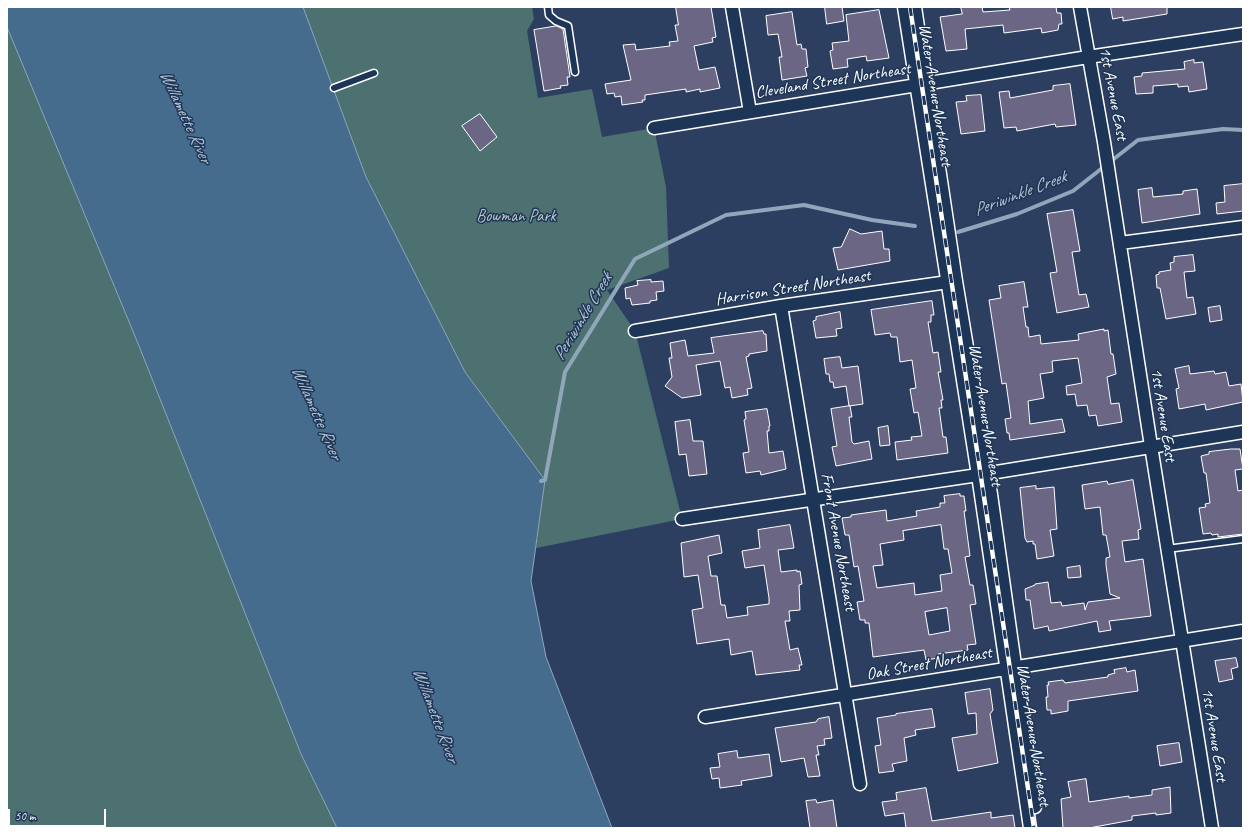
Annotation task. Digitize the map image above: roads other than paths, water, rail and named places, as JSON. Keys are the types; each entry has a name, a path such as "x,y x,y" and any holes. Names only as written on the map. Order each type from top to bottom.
{"street":[{"path":"732,7 750,112"},
{"name":"Water Avenue Northeast","path":"904,7 921,83 983,474 1011,668 1038,828"},
{"name":"Water Avenue Northeast","path":"915,7 921,83"},
{"name":"1st Avenue East","path":"1080,7 1104,142 1150,446 1212,828"},
{"name":"Cleveland Street Northeast","path":"654,128 921,83 1243,34"},
{"path":"1120,243 1243,228"},
{"name":"Harrison Street Northeast","path":"635,331 781,306 952,281"},
{"name":"Front Avenue Northeast","path":"781,306 860,784"},
{"path":"682,519 983,474 1243,432"},
{"name":"Oak Street Northeast","path":"705,717 1243,631"},
{"name":"Water Avenue Northeast","path":"1011,668 1030,828"}],"lane":[{"path":"548,7 549,15 556,21 568,26 575,72"},
{"path":"334,88 374,73"},
{"path":"1167,549 1243,539"}],"water":[{"name":"Willamette River","path":"7,7 303,7 366,177 465,372 545,480 531,581 546,657 612,828 337,828 301,754 137,341 7,27"}],"waterway":[{"name":"Periwinkle Creek","path":"958,232 1017,214 1073,191 1138,140 1223,129 1243,130"},
{"name":"Periwinkle Creek","path":"541,481 545,480 565,372 635,259 726,215 804,205 872,220 915,226"}],"railway":[{"path":"910,7 1034,828"}],"park label":[{"name":"Bowman Park","path":"516,217"}]}
